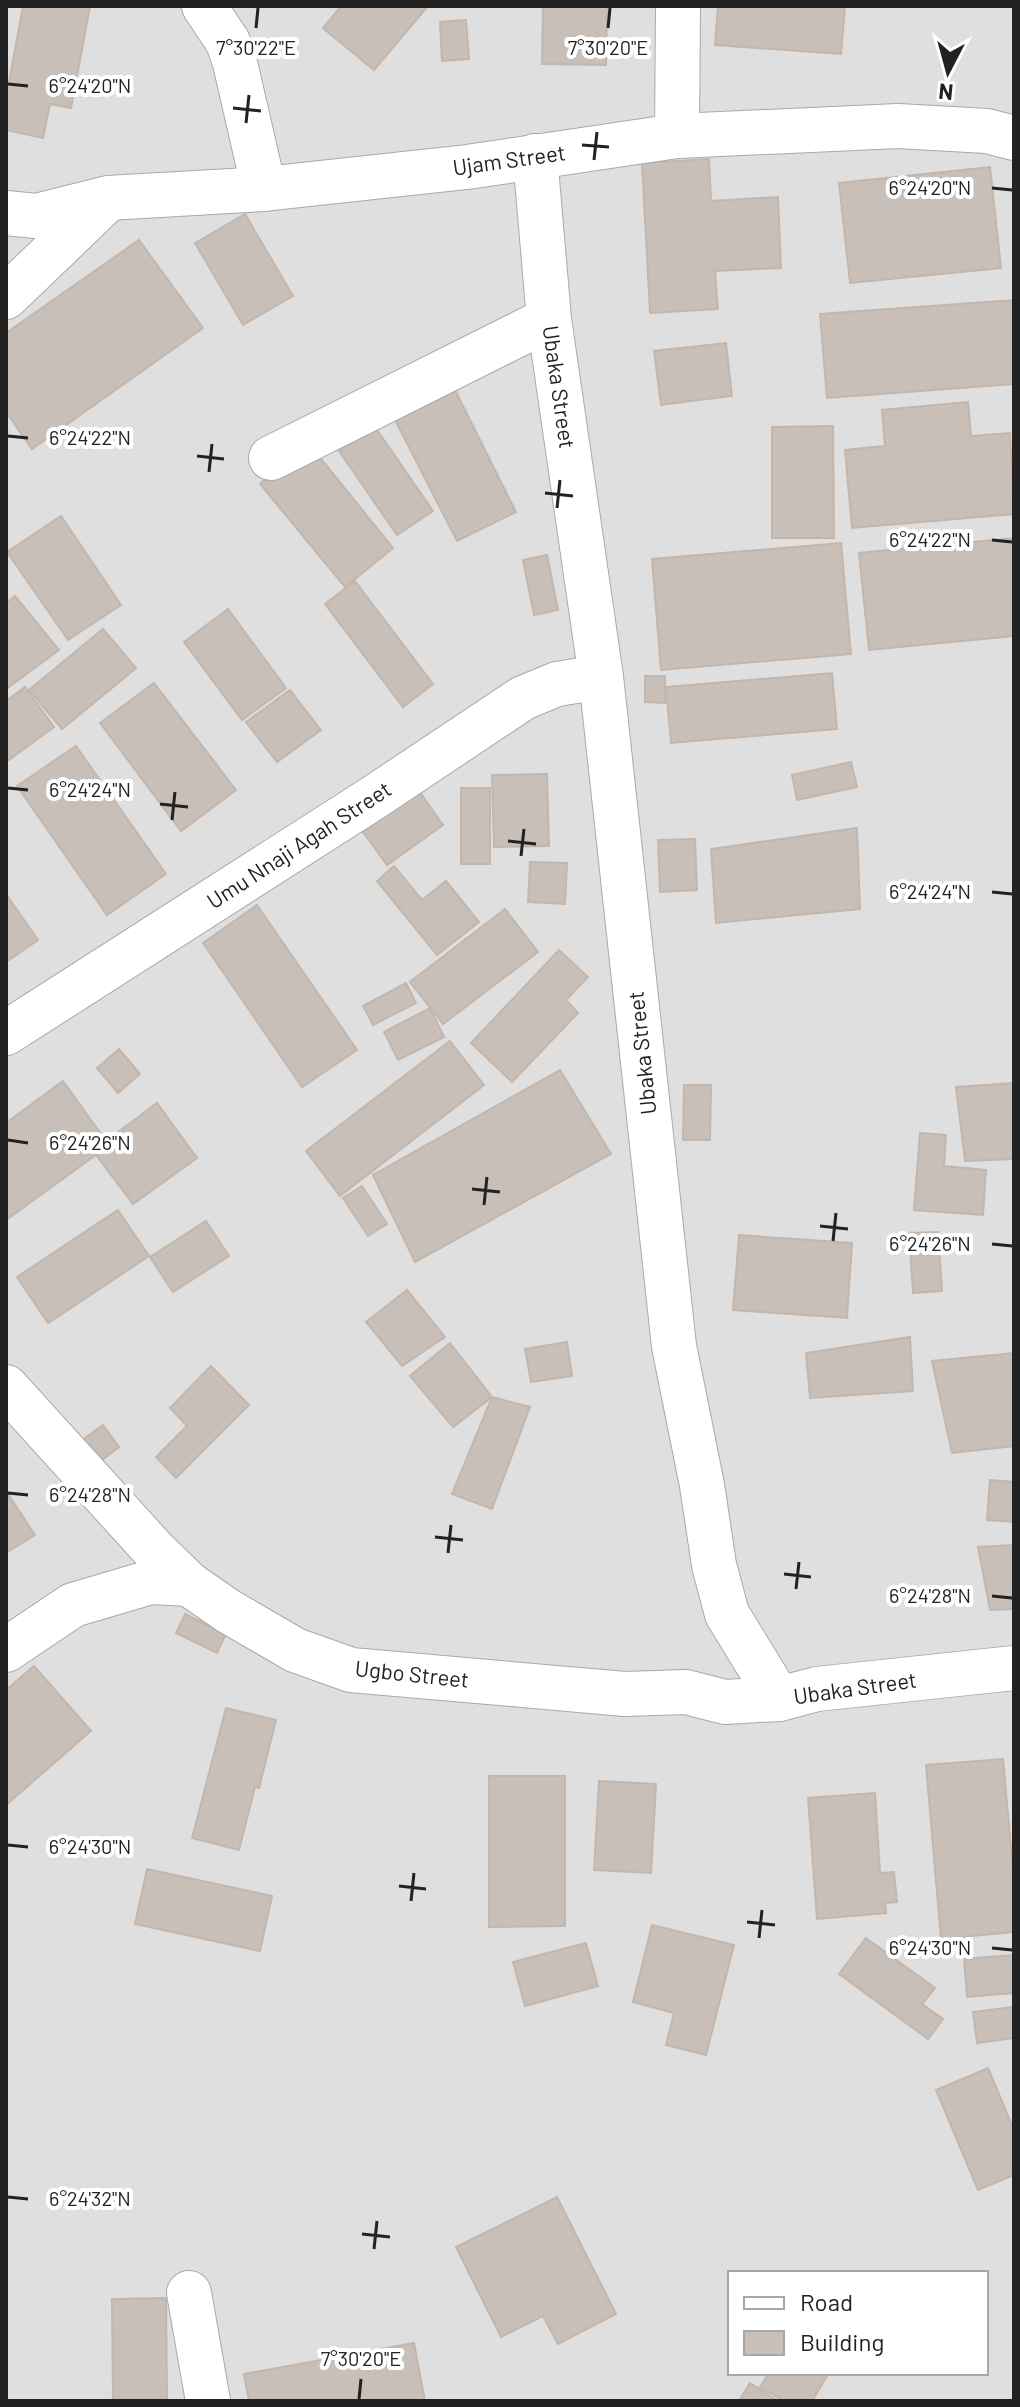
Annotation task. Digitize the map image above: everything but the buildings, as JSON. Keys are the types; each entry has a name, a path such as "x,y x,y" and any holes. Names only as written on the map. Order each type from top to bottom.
{"street":[{"path":"204,6 228,42 235,63 264,189"},
{"path":"677,136 678,6"},
{"name":"Ujam Street","path":"6,213 36,216 108,198 264,189 467,167 677,136 898,126 987,131 1014,138"},
{"name":"Ubaka Street","path":"535,156 549,319 601,677 674,1346 702,1485 714,1565 727,1614 779,1699 817,1689 1014,1668"},
{"path":"6,297 108,198"},
{"path":"271,458 549,319"},
{"name":"Umu Nnaji Agah Street","path":"6,1033 523,698 557,684 601,677"},
{"name":"Ugbo Street","path":"6,1387 154,1550 189,1584 295,1650 351,1670 625,1694 686,1692 725,1702 779,1699"},
{"path":"6,1650 73,1605 151,1582 189,1584"},
{"path":"189,2293 208,2401"}],"shaded area":[{"path":"6,6 1014,6 1014,2401 6,2401"}]}
